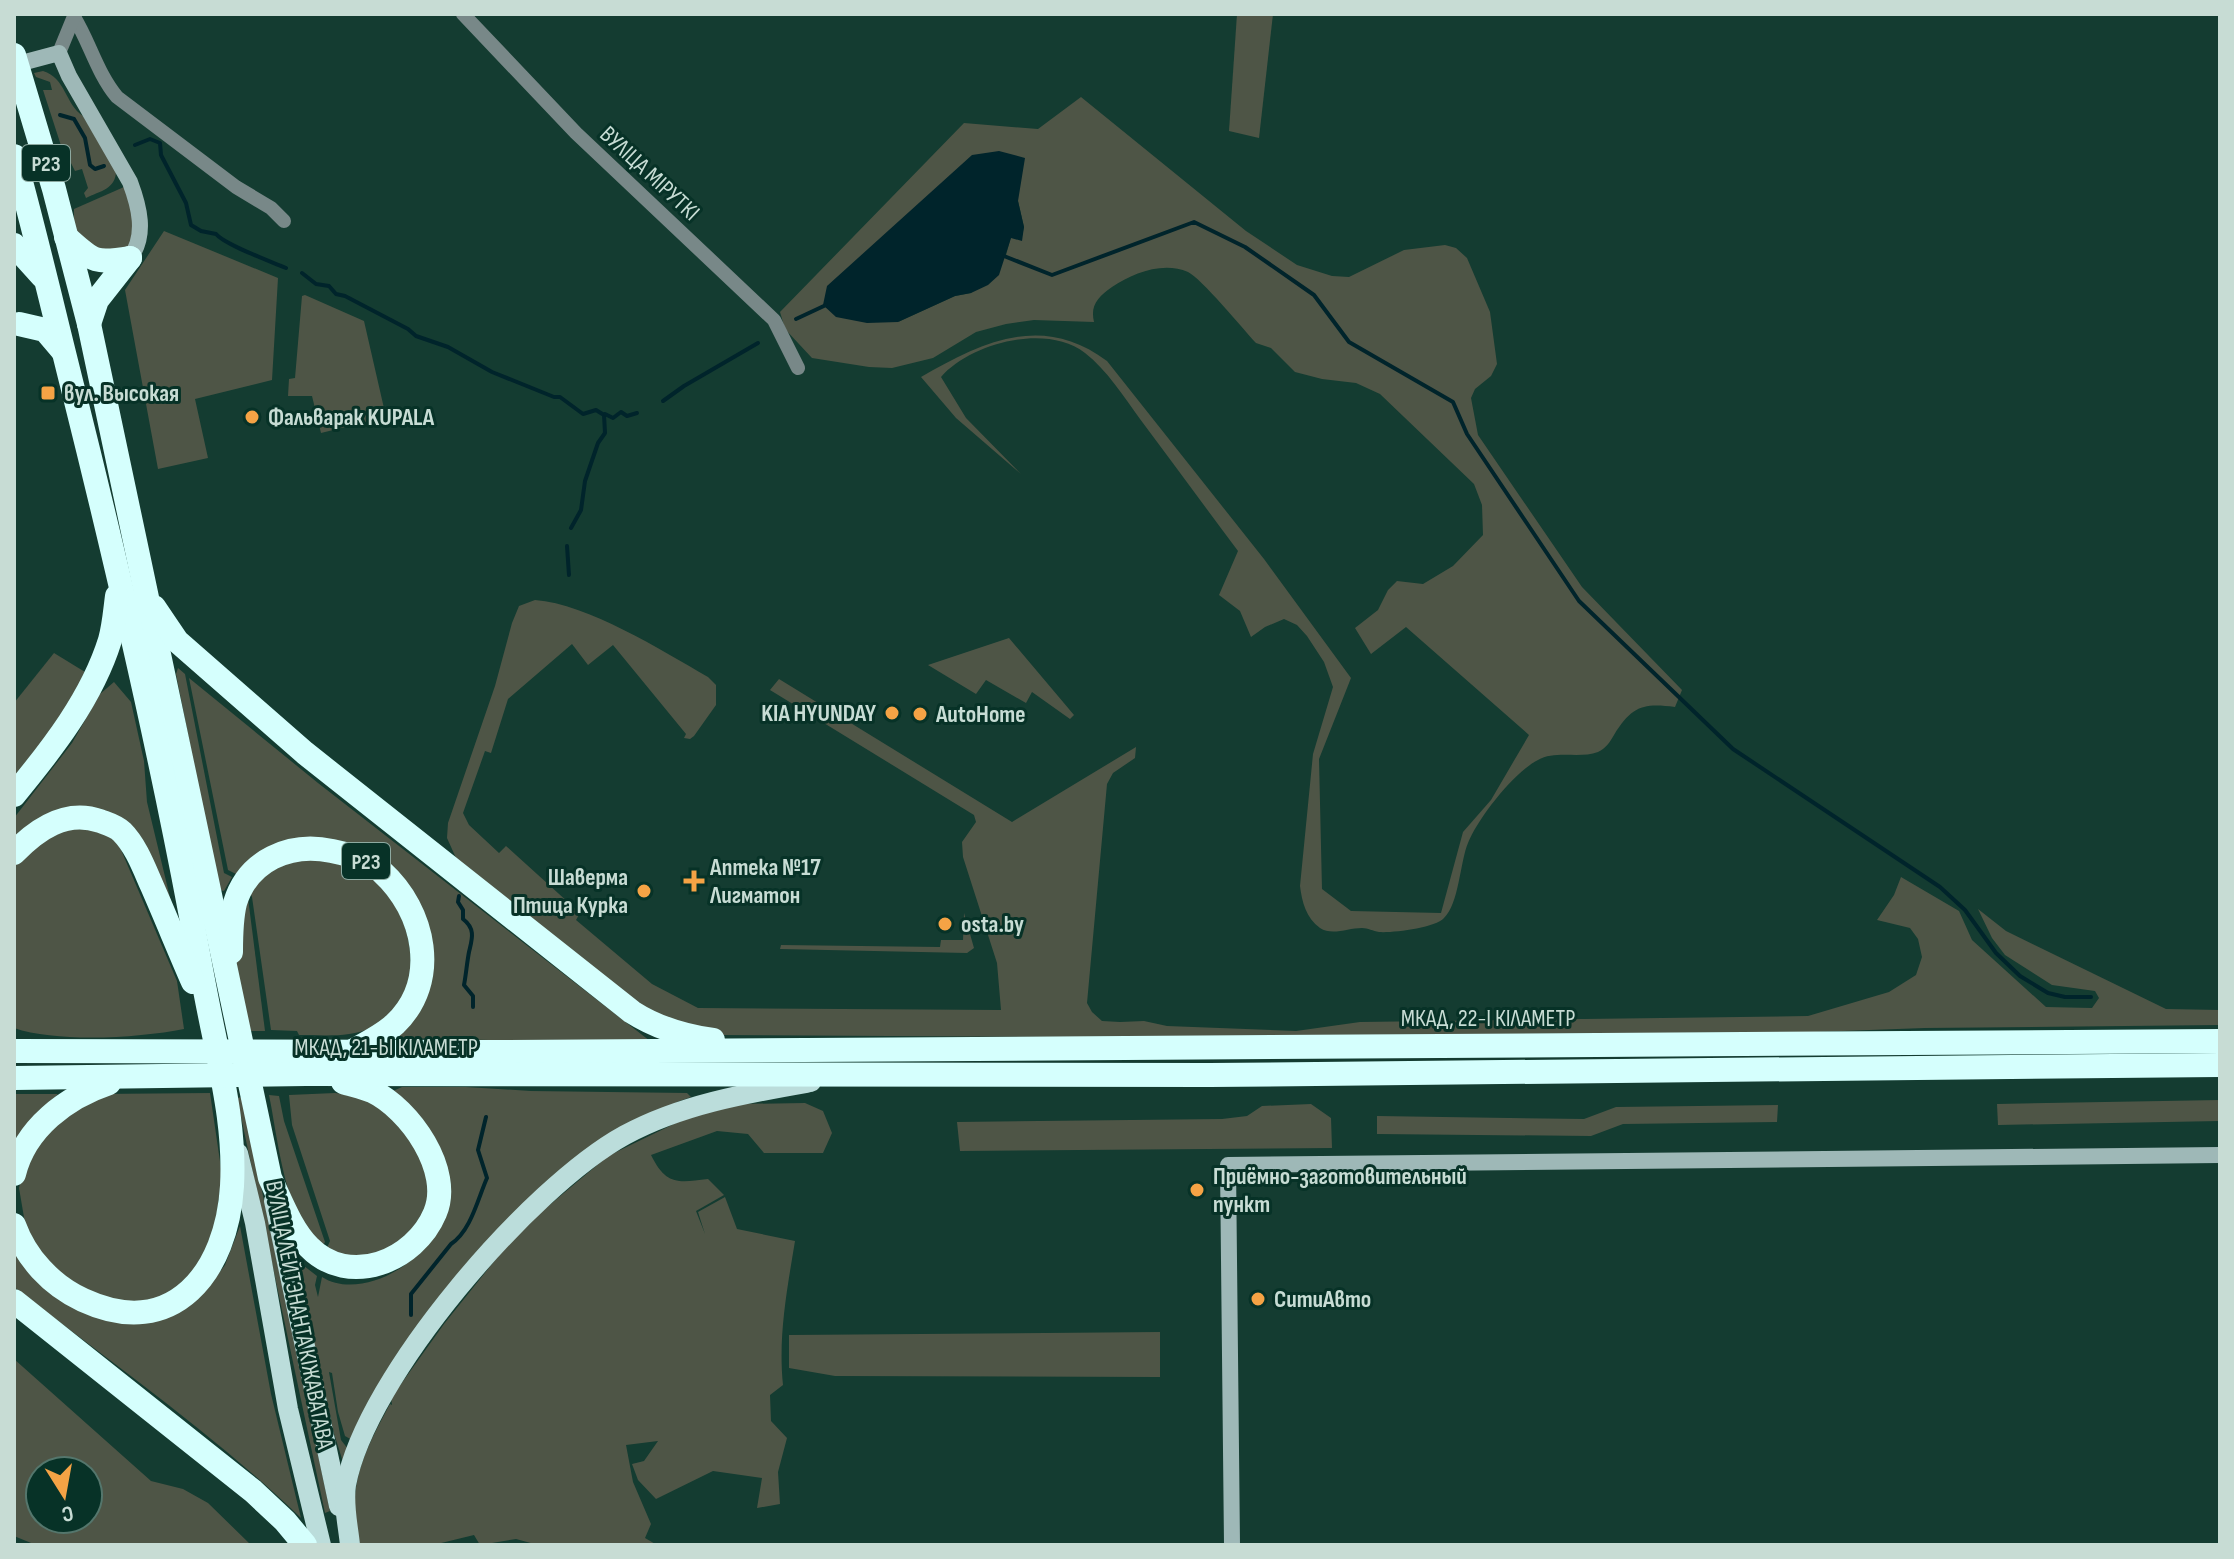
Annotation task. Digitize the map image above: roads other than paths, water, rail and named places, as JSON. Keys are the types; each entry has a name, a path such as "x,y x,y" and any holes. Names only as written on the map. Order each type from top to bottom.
{"highway":[{"name":"Р23","path":"14,55 54,189 89,324 229,990"},
{"name":"Р23","path":"15,170 47,280 119,578 176,840 213,1031"},
{"path":"66,237 91,259 105,262 130,258"},
{"path":"14,245 47,280 30,315 16,325"},
{"path":"89,324 102,292 130,258"},
{"path":"16,325 45,330 65,353"},
{"name":"Р23","path":"14,795 62,733 102,660 111,637 119,578"},
{"name":"Р23","path":"148,599 177,641 294,744 632,1012 649,1023 699,1038 767,1050"},
{"name":"Р23","path":"14,853 30,836 61,820 77,817 94,819 122,832 139,858 213,1031"},
{"name":"Р23","path":"229,990 231,922 236,901 251,873 266,860 285,851 302,848 324,849 368,862 382,872 408,906 417,926 424,966 412,1004 396,1023 378,1037 349,1052"},
{"name":"ВУЛІЦА ЛЕЙТЭНАНТА КІЖАВАТАВА","path":"229,990 270,1178"},
{"name":"ВУЛІЦА ЛЕЙТЭНАНТА КІЖАВАТАВА","path":"213,1031 231,1122"},
{"path":"14,1039 69,1050"},
{"name":"МКАД, 22-І КІЛАМЕТР","path":"767,1050 2220,1041"},
{"name":"МКАД, 21-Ы КІЛАМЕТР","path":"14,1078 166,1075 309,1066 349,1052 767,1050"},
{"name":"МКАД, 21-Ы КІЛАМЕТР","path":"14,1051 163,1051 309,1066 847,1076"},
{"path":"847,1076 2220,1065"},
{"name":"Р23","path":"270,1178 299,1236 309,1248 323,1258 347,1267 372,1266 402,1253 417,1240 435,1214 438,1175 433,1159 409,1123 392,1105 373,1092 309,1066"},
{"path":"14,1174 29,1141 65,1103 83,1092 130,1076"},
{"name":"Р23","path":"14,1225 21,1242 52,1280 72,1294 90,1303 133,1313 157,1310 178,1300 199,1282 214,1263 223,1240 232,1187 231,1122"},
{"path":"14,1301 253,1491 305,1545"}],"main road":[{"name":"Р23","path":"350,1545 346,1487 366,1427 393,1377 439,1314 519,1220 586,1160 626,1135 669,1116 715,1100 847,1076"},
{"name":"ВУЛІЦА ЛЕЙТЭНАНТА КІЖАВАТАВА","path":"231,1122 255,1223 288,1409 323,1545"},
{"name":"ВУЛІЦА ЛЕЙТЭНАНТА КІЖАВАТАВА","path":"270,1178 315,1401 350,1545"},
{"path":"314,1516 333,1519 342,1515"},
{"path":"323,1545 340,1545"}],"street":[{"name":"ВУЛІЦА МІРУТКІ","path":"463,14 576,133 774,320 798,368"},
{"path":"74,16 59,53 136,198 140,232 130,258"},
{"path":"74,16 106,84 117,97 236,187 271,208 284,221"},
{"path":"14,65 59,53"},
{"path":"1232,1545 1228,1165 2220,1155"}],"water":[{"path":"999,151 1025,158 1018,201 1024,227 1022,241 1011,238 999,275 988,285 898,322 867,323 836,317 823,305 827,286 972,155"}],"waterway":[{"path":"60,115 74,119 85,138 90,165 95,169 104,166"},
{"path":"135,145 150,139 160,143 161,155 186,203 191,225 286,268"},
{"path":"1004,256 1052,275 1194,222 1245,247 1314,295 1349,342 1453,402 1467,434 1579,601 1733,749 1940,887 1965,910 1996,953 2020,976 2048,993 2065,997 2091,997"},
{"path":"302,273 316,284 329,286 336,294 408,329 416,336 448,347 492,372 560,397 583,414 596,410 604,415 605,433 598,443 585,481 581,510 571,528"},
{"path":"796,319 826,305"},
{"path":"663,401 758,343"},
{"path":"605,414 613,418 621,412 627,416 637,413"},
{"path":"567,546 569,575"},
{"path":"459,896 463,919 472,934 464,985 473,996 473,1007"},
{"path":"411,1315 411,1294 464,1231 487,1178 478,1150 486,1117"}],"place":[{"name":"вул. Высокая","path":"48,393"},
{"name":"Фальварак KUPALA","path":"252,417"},
{"name":"KIA HYUNDAY","path":"892,713"},
{"name":"AutoHome","path":"920,714"},
{"name":"Аптека №17 Лигматон","path":"694,881"},
{"name":"Шаверма Птица Курка","path":"644,891"},
{"name":"osta.by","path":"945,924"},
{"name":"Приёмно-заготовительный пункт","path":"1197,1190"},
{"name":"СитиАвто","path":"1258,1299"}]}
